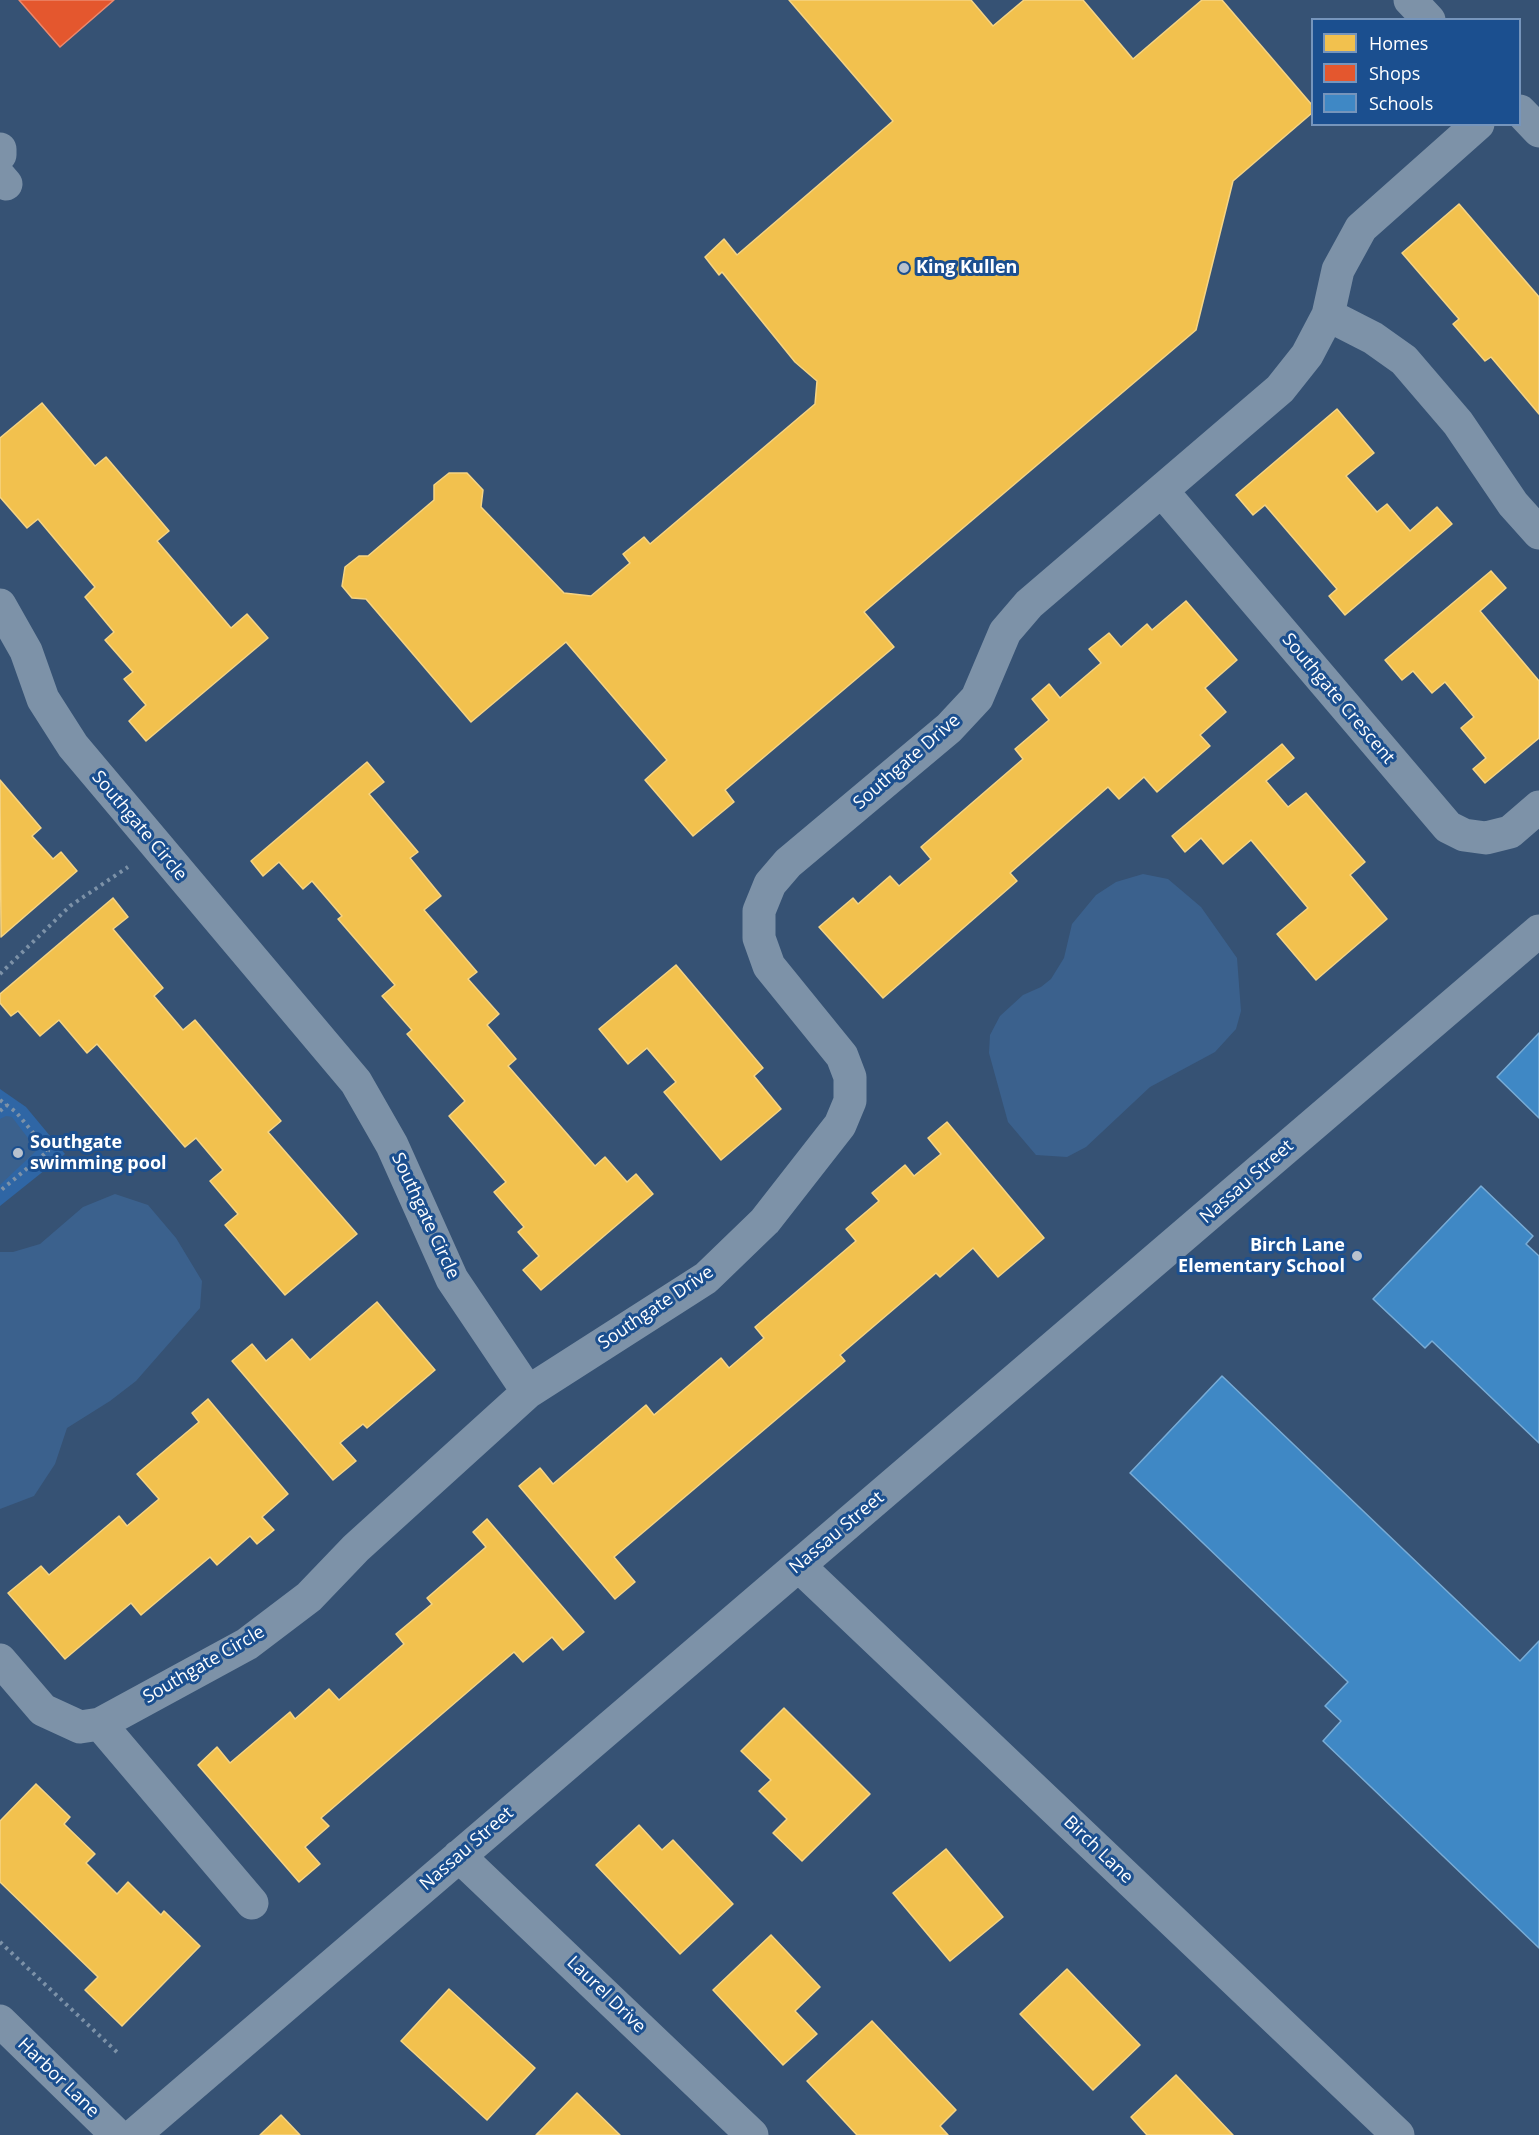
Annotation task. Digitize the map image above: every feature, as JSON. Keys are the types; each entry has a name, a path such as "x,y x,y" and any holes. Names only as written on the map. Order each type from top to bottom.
{"street":[{"path":"1410,0 1428,18"},
{"path":"1521,112 1539,131"},
{"name":"Southgate Drive","path":"528,1392 706,1278 765,1221 840,1125 850,1101 850,1077 842,1056 769,966 759,938 759,911 770,884 788,863 949,728 977,698 1005,632 1029,604 1280,389 1307,355 1328,315 1338,270 1361,228 1476,126"},
{"path":"0,148 2,172"},
{"path":"1328,315 1373,338 1404,360 1458,423 1513,504 1539,533"},
{"name":"Southgate Crescent","path":"1162,491 1448,827 1464,836 1486,838 1510,832 1539,807"},
{"name":"Southgate Circle","path":"0,605 26,651 44,699 73,746 356,1082 392,1145 452,1279 528,1392 356,1548 309,1597 247,1644 100,1724"},
{"name":"Nassau Street","path":"134,2135 1539,931"},
{"name":"Birch Lane","path":"799,1566 1398,2135"},
{"path":"0,1660 43,1710 80,1727 100,1724 252,1903"},
{"name":"Laurel Drive","path":"459,1856 752,2135"},
{"name":"Harbor Lane","path":"0,2021 117,2135"}],"path":[{"path":"0,974 70,906 129,866"},
{"path":"0,1100 16,1112 48,1151 0,1191"},
{"path":"0,1111 7,1105"},
{"path":"0,1942 119,2054"}],"shaded area":[{"path":"1143,874 1168,879 1201,907 1237,958 1241,1011 1236,1029 1215,1052 1150,1087 1086,1147 1067,1157 1036,1155 1008,1122 989,1053 990,1035 1000,1016 1023,995 1041,987 1051,979 1064,958 1072,924 1096,895 1116,882"},
{"path":"0,1089 26,1107 65,1154 0,1206"},
{"name":"Southgate swimming pool","path":"6,1116 12,1117 37,1150 0,1185 0,1119"},
{"path":"115,1194 148,1205 176,1238 202,1281 200,1308 136,1381 110,1401 67,1428 55,1464 34,1496 0,1509 0,1252 13,1252 40,1244 83,1207"}],"building: Homes":[{"path":"789,0 971,0 993,26 1024,0 1083,0 1133,59 1202,0 1222,0 1311,104 1311,114 1233,181 1196,330 864,612 894,647 725,790 734,802 693,836 645,780 667,760 566,642 471,722 366,599 352,598 342,586 345,567 359,556 368,556 434,500 434,485 449,473 467,473 483,490 481,507 564,593 591,596 630,563 623,554 644,537 650,544 815,404 817,381 795,362 722,272 719,275 705,257 724,239 737,255 893,121"},
{"path":"1459,204 1539,297 1539,414 1491,357 1485,361 1453,324 1459,319 1402,253"},
{"path":"42,403 95,466 106,457 169,531 157,541 231,628 247,614 268,638 146,741 129,721 146,705 124,679 133,672 105,640 114,632 85,597 95,587 38,519 27,528 0,497 0,438"},
{"path":"1337,409 1374,453 1346,476 1377,512 1387,504 1410,531 1437,507 1452,524 1345,615 1329,596 1337,589 1265,505 1253,515 1236,495"},
{"path":"1491,571 1506,588 1480,611 1539,681 1539,738 1485,783 1473,769 1486,758 1461,728 1474,717 1445,682 1432,693 1413,671 1402,680 1385,660"},
{"path":"1186,601 1237,660 1205,688 1226,712 1200,735 1210,746 1157,792 1144,777 1119,799 1108,787 1010,873 1017,881 883,998 819,927 853,898 858,904 890,876 899,886 931,859 921,847 1023,759 1015,749 1049,720 1032,699 1049,684 1060,698 1101,663 1089,649 1109,633 1121,647 1147,624 1152,630"},
{"path":"1282,744 1294,758 1266,781 1288,807 1306,793 1365,862 1350,875 1387,919 1316,980 1277,934 1308,908 1251,840 1223,864 1201,838 1185,852 1172,836"},
{"path":"367,762 384,782 369,794 418,852 410,858 441,896 424,910 477,972 468,979 499,1014 487,1025 516,1059 508,1066 595,1166 605,1157 627,1182 636,1174 653,1194 541,1290 523,1270 539,1256 518,1232 524,1227 494,1192 506,1182 449,1116 465,1101 407,1034 412,1030 382,996 395,985 338,919 342,916 312,881 303,889 279,862 263,876 251,861"},
{"path":"0,780 41,828 32,836 53,859 61,852 77,871 1,937"},
{"path":"113,898 128,917 113,929 163,988 154,996 183,1030 195,1020 281,1121 268,1132 357,1234 285,1295 225,1225 238,1214 210,1181 223,1170 196,1138 185,1147 97,1044 87,1053 59,1020 40,1036 18,1011 11,1016 0,1003 0,994"},
{"path":"676,965 763,1068 754,1076 781,1109 721,1160 664,1092 676,1082 647,1048 628,1064 599,1029"},
{"path":"947,1122 1044,1238 998,1277 973,1248 940,1277 936,1273 840,1355 845,1361 614,1557 635,1582 615,1599 519,1486 540,1468 553,1484 646,1405 654,1415 721,1358 729,1368 764,1338 755,1327 856,1241 846,1229 879,1201 872,1193 905,1165 914,1176 941,1154 928,1138"},
{"path":"377,1302 435,1370 367,1428 363,1424 340,1443 356,1461 333,1480 232,1361 252,1344 266,1361 292,1339 310,1360"},
{"path":"208,1399 288,1494 262,1517 274,1530 257,1544 250,1536 217,1565 210,1557 141,1615 131,1603 65,1659 8,1593 41,1566 49,1575 119,1516 127,1526 159,1499 137,1474 199,1422 192,1413"},
{"path":"487,1519 584,1632 563,1650 552,1637 523,1662 514,1652 321,1818 329,1826 305,1847 320,1864 299,1882 198,1765 217,1747 230,1763 290,1712 295,1719 329,1689 339,1700 404,1644 396,1634 432,1604 427,1598 486,1547 473,1532"},
{"path":"784,1708 870,1794 802,1861 773,1833 787,1819 759,1791 771,1780 741,1751"},
{"path":"36,1784 70,1817 64,1824 95,1854 86,1863 117,1894 128,1882 161,1915 164,1911 200,1946 122,2026 85,1990 98,1977 0,1882 0,1821"},
{"path":"639,1825 662,1850 673,1840 733,1904 680,1954 596,1865"},
{"path":"946,1849 1003,1917 950,1961 893,1893"},
{"path":"771,1935 820,1987 795,2011 817,2034 783,2065 713,1990"},
{"path":"1067,1969 1140,2045 1093,2090 1020,2014"},
{"path":"449,1989 535,2068 487,2120 401,2041"},
{"path":"872,2021 956,2110 940,2126 948,2135 857,2135 807,2081"},
{"path":"1176,2075 1233,2135 1147,2135 1131,2117"},
{"path":"577,2093 620,2135 536,2135"},
{"path":"281,2115 300,2135 260,2135"}],"building: Shops":[{"path":"19,0 114,0 60,47"}],"building: Schools":[{"path":"1539,1033 1539,1118 1497,1077"},
{"path":"1481,1186 1533,1236 1526,1244 1539,1256 1539,1443 1432,1341 1425,1348 1373,1299"},
{"path":"1222,1376 1520,1661 1539,1641 1539,1948 1323,1741 1341,1721 1325,1706 1348,1682 1130,1473"}],"place":[{"name":"King Kullen","path":"904,268"},
{"name":"Southgate swimming pool","path":"18,1153"},
{"name":"Birch Lane Elementary School","path":"1357,1256"}]}
